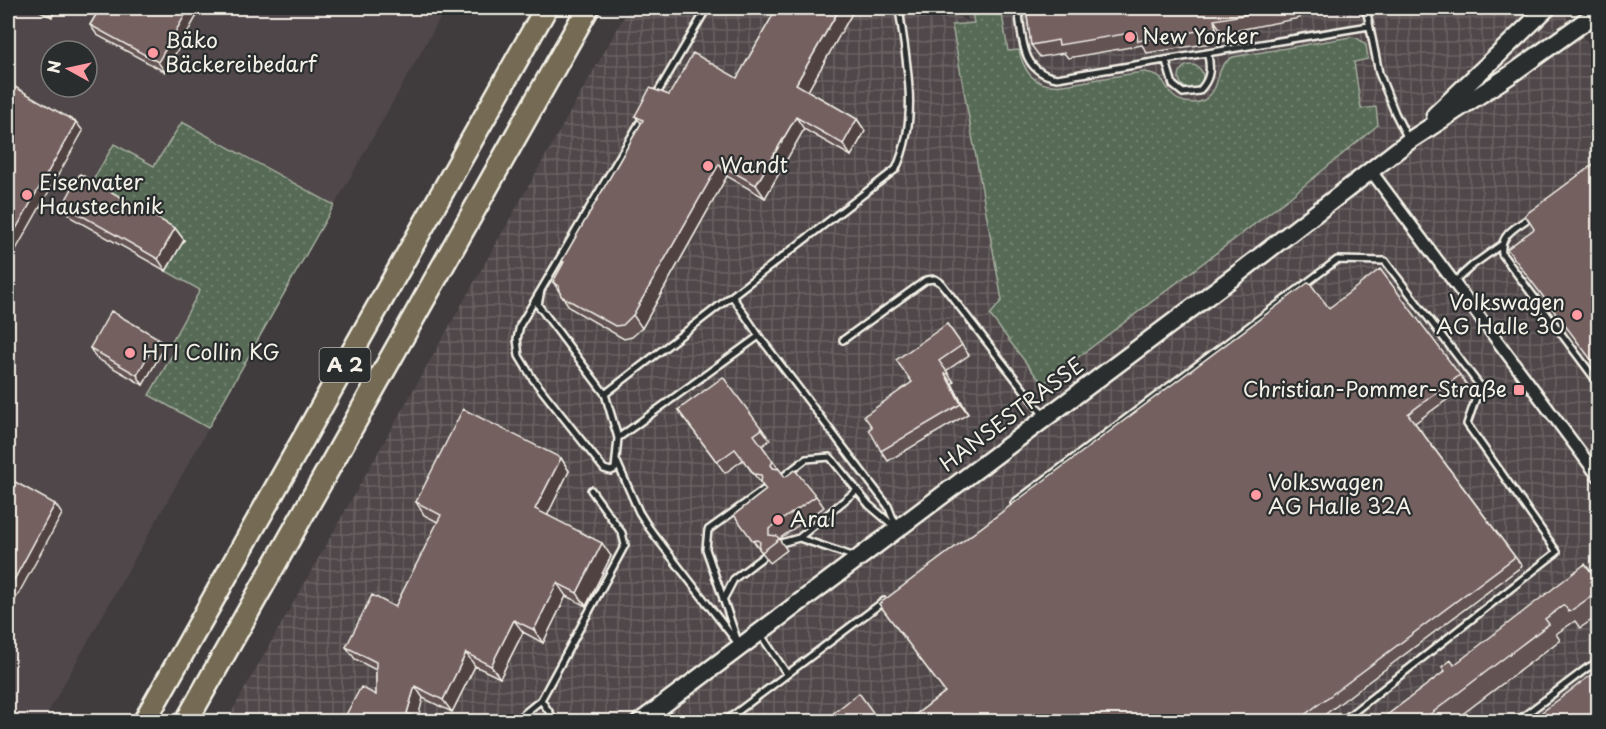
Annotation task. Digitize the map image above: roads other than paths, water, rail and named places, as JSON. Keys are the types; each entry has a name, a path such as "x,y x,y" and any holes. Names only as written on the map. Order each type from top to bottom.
{"highway":[{"name":"A 2","path":"144,722 546,8"},
{"name":"A 2","path":"186,722 588,8"}],"main road":[{"name":"HANSESTRASSE","path":"1409,141 1547,8"},
{"name":"HANSESTRASSE","path":"640,722 1046,418 1409,141 1510,75 1599,12"}],"street":[{"path":"1371,171 1599,476"}],"lane":[{"path":"653,99 708,8"},
{"path":"605,394 896,169 904,151 910,122 911,97 899,8"},
{"path":"1018,8 1030,64 1037,71 1057,78 1166,62 1370,26"},
{"path":"1366,8 1379,73 1409,141"},
{"path":"1166,62 1173,85 1183,93 1199,91 1208,81 1210,64 1208,55"},
{"path":"541,290 538,305 605,394 618,438 617,461 615,469 611,471 604,469 533,379 519,356 517,339 520,325 647,109"},
{"path":"1454,282 1501,245 1507,234 1534,214"},
{"path":"1501,245 1502,254 1599,383"},
{"path":"1012,505 1337,260 1385,261 1480,386 1467,424 1557,552 1341,722"},
{"path":"843,340 926,280 935,279 941,283 1046,418"},
{"path":"732,296 759,336 888,506 898,529"},
{"path":"618,438 759,336"},
{"path":"784,476 806,459 830,456 878,514 898,529"},
{"path":"617,461 639,512 649,528 740,647"},
{"path":"740,647 706,549 708,530 765,489"},
{"path":"514,722 541,700 625,545 622,534 591,490"},
{"path":"781,543 799,538 857,490"},
{"path":"799,538 858,558"},
{"path":"723,600 734,579 764,556"},
{"path":"723,722 887,598"},
{"path":"759,632 787,674"},
{"path":"1516,722 1587,668 1599,662"},
{"path":"541,700 556,722"}],"place":[{"name":"New Yorker","path":"1130,37"},
{"name":"Bäko Bäckereibedarf","path":"153,53"},
{"name":"Wandt","path":"708,166"},
{"name":"Eisenvater Haustechnik","path":"27,195"},
{"name":"Volkswagen AG Halle 30","path":"1577,315"},
{"name":"HTI Collin KG","path":"130,353"},
{"name":"Christian-Pommer-Straße","path":"1519,390"},
{"name":"Volkswagen AG Halle 32A","path":"1256,495"},
{"name":"Aral","path":"778,520"}]}
